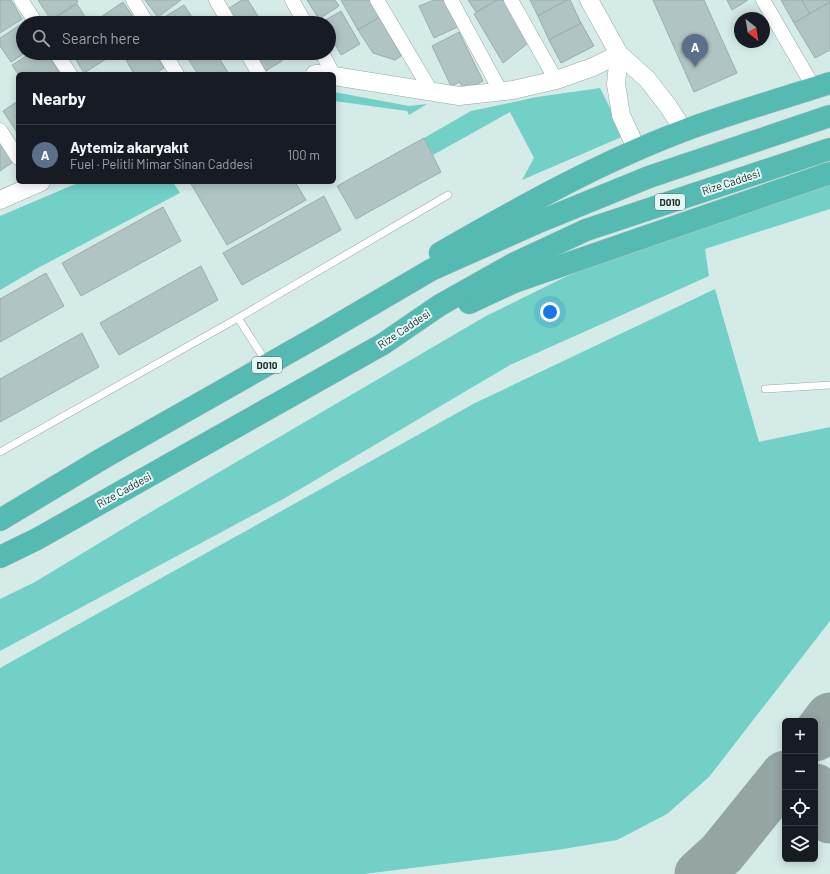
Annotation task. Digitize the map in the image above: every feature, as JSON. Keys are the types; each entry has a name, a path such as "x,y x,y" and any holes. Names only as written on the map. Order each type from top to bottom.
{"highway":[{"path":"338,325 390,281 556,188 636,150 684,131 822,86"},
{"name":"D010","path":"0,520 105,457 338,325 431,270 540,221 649,177 830,116"},
{"name":"Rize Caddesi","path":"0,557 44,535 383,344 440,304 513,264 586,230 830,149"},
{"path":"383,344 514,282 830,173"}],"street":[{"path":"21,0 31,16"},
{"path":"133,0 143,16"},
{"path":"216,0 225,16"},
{"path":"292,0 301,16"},
{"path":"377,0 431,91"},
{"path":"451,0 501,92"},
{"path":"511,0 556,80"},
{"path":"589,0 619,54 647,79 668,106 684,131"},
{"path":"762,0 822,86"},
{"path":"336,76 459,96 501,92 556,80 593,67 619,54"},
{"path":"619,54 616,84 621,115 636,150"},
{"path":"61,60 69,72"},
{"path":"168,60 176,72"},
{"path":"251,60 258,72"},
{"path":"325,60 330,72"},
{"path":"0,130 16,155"},
{"path":"0,200 35,184"}],"lane":[{"path":"0,452 238,318 448,195"},
{"path":"238,318 268,365"},
{"path":"765,389 830,385"}],"shaded area":[{"path":"600,88 624,136 522,180 534,158 510,112 433,155 424,138 471,111 537,97"},
{"path":"336,92 409,106 427,104 409,115 407,111 336,101"},
{"path":"830,182 830,209 705,249 709,276 510,365 285,498 0,651 0,599 35,582 144,516 486,316 563,278 689,224"},
{"path":"75,184 174,184 180,193 36,269 0,290 0,216"},
{"path":"715,289 759,442 830,427 830,621 709,777 667,814 617,840 557,850 364,874 0,874 0,668 475,403"}],"building":[{"path":"0,0 11,0 20,16 16,16 16,23 0,33"},
{"path":"38,0 77,0 78,2 57,16 48,16"},
{"path":"145,0 181,0 159,16 157,16"},
{"path":"242,0 248,0 258,16 230,16 226,10"},
{"path":"307,0 335,0 339,6 324,16 317,16"},
{"path":"341,0 370,0 380,17 358,30"},
{"path":"434,0 447,0 462,25 434,38 419,6"},
{"path":"468,0 497,0 476,12"},
{"path":"497,0 510,0 532,40 503,63 474,14"},
{"path":"530,0 567,0 538,16"},
{"path":"567,0 570,0 581,23 549,40 538,16"},
{"path":"653,0 704,0 737,73 694,92"},
{"path":"727,0 748,0 732,10"},
{"path":"781,0 802,0 810,14 794,23"},
{"path":"802,0 830,0 830,2 810,14"},
{"path":"123,2 132,16 102,16"},
{"path":"830,2 830,50 815,58 794,23"},
{"path":"77,4 85,16 58,16"},
{"path":"184,5 191,16 166,16"},
{"path":"341,11 360,44 341,55 336,46 336,16 332,16"},
{"path":"380,17 401,56 395,60 373,53 358,30"},
{"path":"581,23 594,46 561,63 549,40"},
{"path":"16,28 16,59 11,62 0,46 0,38"},
{"path":"459,32 483,81 470,88 468,84 462,87 460,82 451,86 432,46"},
{"path":"20,60 51,60 59,72 17,72 12,65"},
{"path":"76,60 105,60 86,72 83,72"},
{"path":"126,60 159,60 164,68 157,72 133,72"},
{"path":"189,60 220,60 228,72 197,72"},
{"path":"257,60 281,60 282,61 264,72"},
{"path":"16,102 16,131 3,111"},
{"path":"424,138 441,172 356,219 337,186"},
{"path":"0,141 13,162 0,171"},
{"path":"191,184 296,184 306,200 227,245"},
{"path":"324,196 341,230 242,285 223,253"},
{"path":"163,207 181,241 81,296 62,263"},
{"path":"201,266 218,300 119,355 100,323"},
{"path":"46,273 64,306 0,342 0,299"},
{"path":"82,333 99,367 0,422 0,379"}],"taxiway":[{"path":"818,733 830,717"},
{"path":"699,874 722,853 782,779"},
{"path":"816,790 830,819"}],"place":[{"name":"Aytemiz akaryakıt","path":"695,67"}]}
